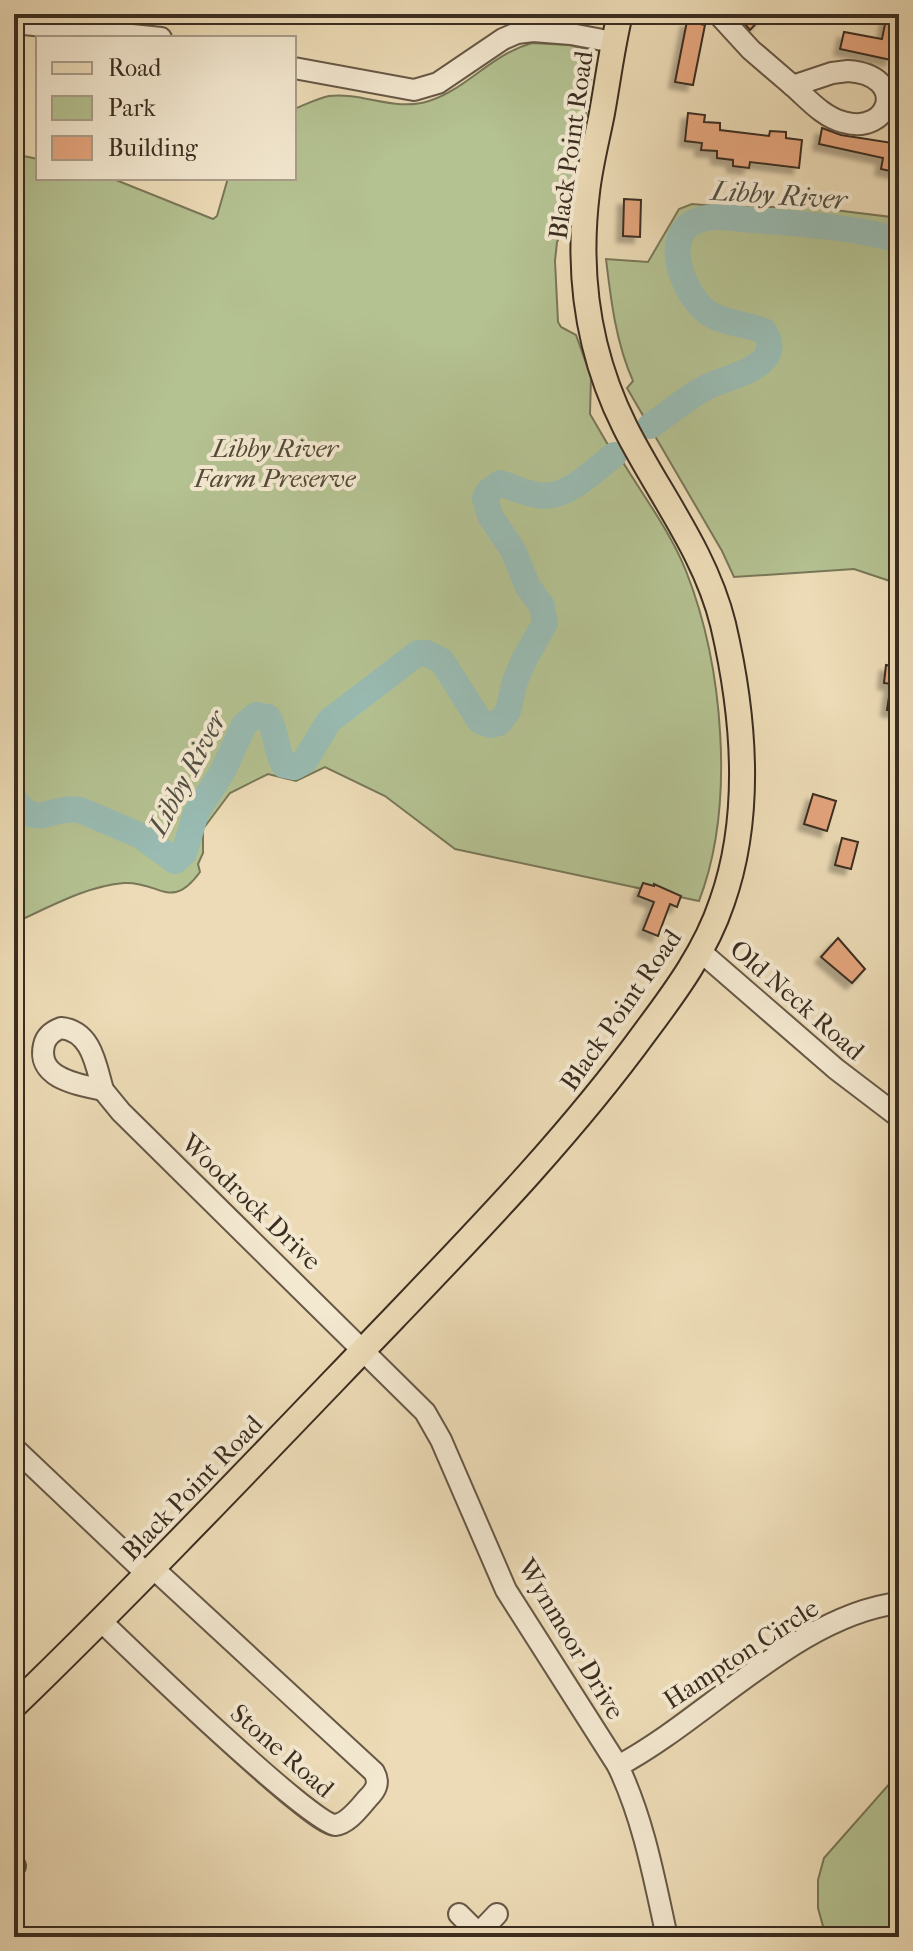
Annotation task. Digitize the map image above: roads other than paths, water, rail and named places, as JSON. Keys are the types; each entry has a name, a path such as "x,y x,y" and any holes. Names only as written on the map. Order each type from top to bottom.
{"main road":[{"name":"Black Point Road","path":"14,1706 151,1572 481,1228 566,1133 680,984 700,951 721,905 735,857 741,809 738,710 728,648 709,580 626,428 599,361 591,330 583,268 586,205 620,14"}],"street":[{"path":"718,14 751,50 793,86"},
{"path":"14,23 141,36"},
{"path":"296,68 414,90 438,83 503,39 517,33 571,34 613,42"},
{"name":"Old Neck Road","path":"700,951 855,1085 899,1117"},
{"name":"Woodrock Drive","path":"103,1090 121,1112 363,1350"},
{"name":"Wynmoor Drive","path":"363,1350 418,1403 433,1425 506,1590 618,1766 647,1841 667,1937"},
{"path":"14,1448 151,1572"},
{"name":"Stone Road","path":"101,1621 264,1773 317,1817 335,1825 351,1816 376,1788 374,1772 151,1572"},
{"name":"Hampton Circle","path":"618,1766 811,1635 871,1607 899,1603"},
{"path":"459,1914 480,1935 497,1914"}],"waterway":[{"name":"Libby River","path":"650,426 707,387 752,369 768,354 769,343 764,331 713,316 690,292 683,278 678,250 680,237 687,227 705,218 726,217 827,227 899,240"},
{"name":"Libby River","path":"14,798 29,814 80,810 141,836 175,861 184,853 196,813 223,771 244,725 256,715 268,717 284,765 294,767 305,761 329,721 418,653 426,653 442,661 480,721 491,725 499,723 508,711 524,660 545,623 542,606 528,587 513,550 490,516 485,498 500,483 537,495 558,494 578,483 614,455"}],"park label":[{"name":"Libby River Farm Preserve","path":"275,463"}]}
